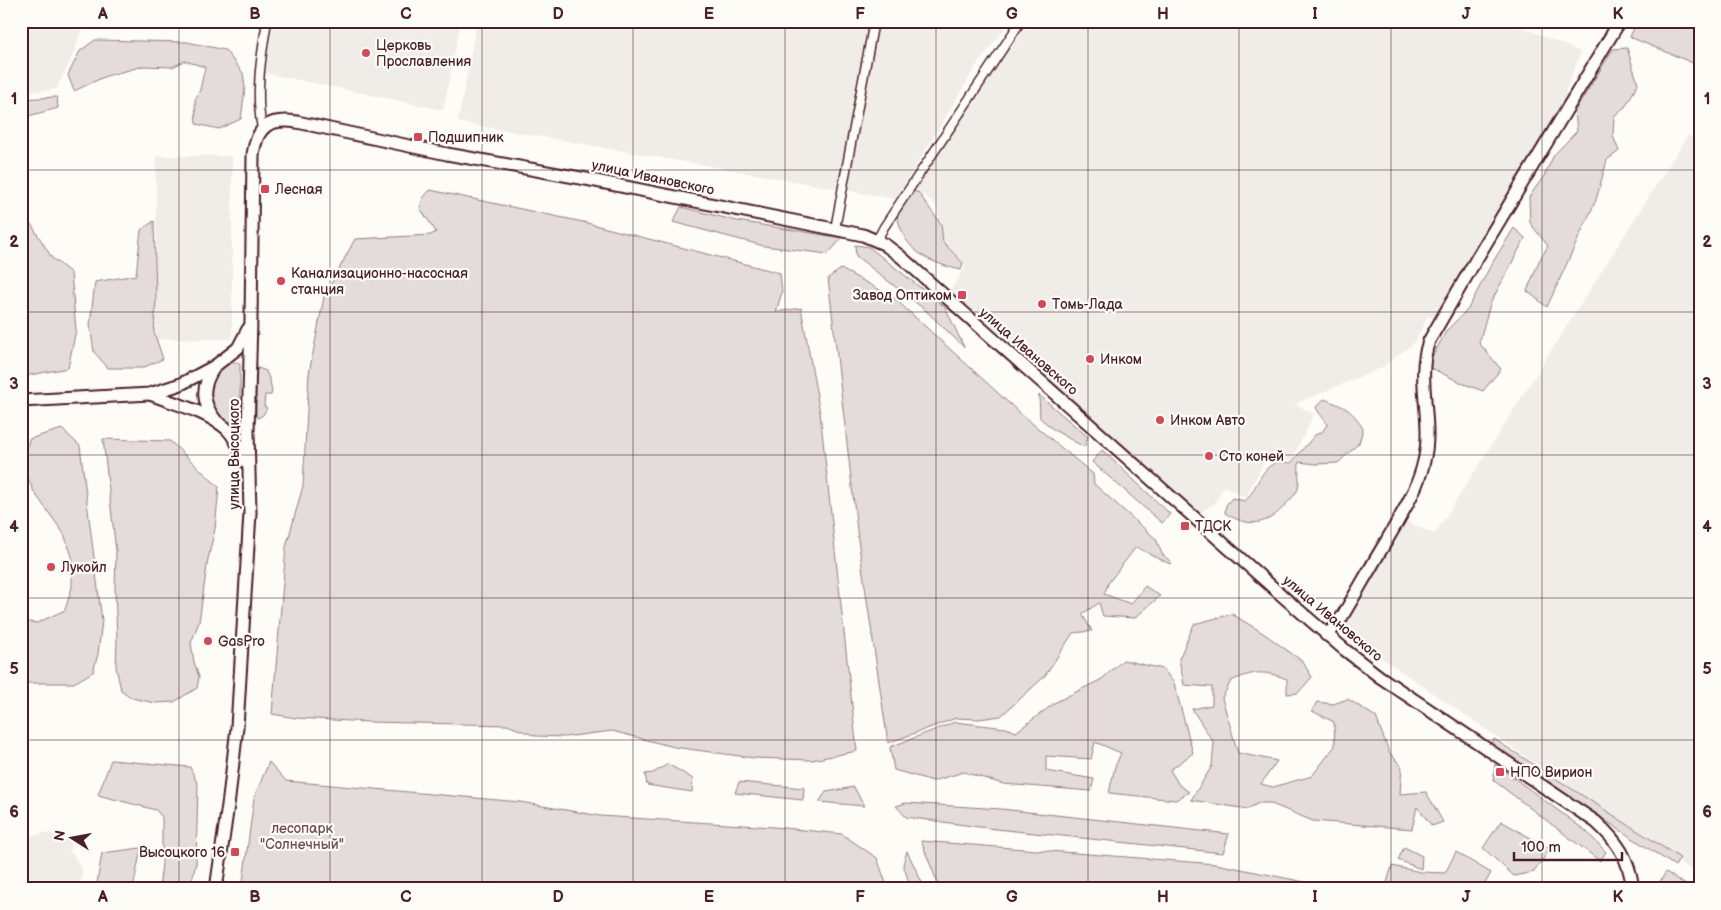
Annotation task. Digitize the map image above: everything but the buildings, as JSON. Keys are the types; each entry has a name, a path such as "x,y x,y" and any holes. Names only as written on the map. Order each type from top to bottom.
{"main road":[{"path":"1326,635 1337,625 1403,511 1418,480 1427,444 1428,421 1423,369 1429,341 1620,21"},
{"name":"улица Ивановского","path":"262,129 280,120 297,122 439,152 586,179 835,229 877,240 900,256 1326,635 1380,677 1596,822 1612,837 1623,853 1631,876 1633,889"},
{"name":"улица Высоцкого","path":"216,889 229,798 240,678 250,513 248,432 252,320 253,155 254,142 262,129"},
{"path":"217,422 210,413 204,394 210,374 219,363 238,348 246,336 252,320"},
{"path":"21,400 150,394 180,384 232,356 250,354"},
{"path":"150,394 208,416 228,430 239,446 248,469"},
{"path":"228,430 248,432"}],"street":[{"path":"262,129 258,110 258,90 267,21"},
{"path":"835,229 874,21"},
{"path":"877,240 1021,21"}],"shaded area":[{"path":"21,21 85,21 69,64 56,89 21,93"},
{"path":"273,21 461,21 443,110 265,73"},
{"path":"477,21 1010,21 977,65 896,199 458,122"},
{"path":"1030,21 1507,21 1581,52 1565,92 1569,95 1478,250 1475,249 1436,320 1428,316 1415,342 1383,367 1295,404 1314,414 1291,461 1268,453 1246,498 1224,486 1214,504 1199,513 950,291 966,266 944,241 936,205 912,186"},
{"path":"1688,135 1700,143 1700,876 1341,630 1405,521 1435,534"},
{"path":"156,156 232,156 232,339 156,339"},
{"path":"45,833 72,838 70,852 83,871 79,889 21,889 21,838"}],"green space":[{"path":"1637,21 1700,21 1700,66 1630,37"},
{"path":"95,40 187,42 225,50 243,73 245,88 241,119 219,129 196,124 195,100 200,90 205,67 185,61 172,67 144,66 106,76 74,91 68,75 80,51"},
{"path":"1627,48 1638,84 1625,107 1614,116 1613,136 1619,151 1607,160 1596,200 1547,307 1527,291 1539,261 1548,246 1530,223 1529,197 1544,176 1554,155 1577,131 1575,111 1613,49"},
{"path":"57,97 58,108 21,118 21,99"},
{"path":"430,190 583,222 780,273 782,292 776,312 801,308 820,413 857,751 812,760 754,758 674,747 612,731 564,737 536,736 507,725 368,722 296,718 272,714 286,547 303,486 309,373 324,297 355,239 431,235 436,232 420,208 423,198"},
{"path":"906,191 918,192 941,224 943,242 963,263 961,270 944,266 928,259 909,243 894,209"},
{"path":"681,207 737,221 842,238 828,254 764,246 673,222"},
{"path":"21,221 31,224 52,258 71,273 76,330 68,368 25,376 21,374"},
{"path":"154,221 156,301 154,332 163,359 142,368 108,368 94,352 90,325 95,282 136,275 141,230"},
{"path":"1514,228 1525,238 1490,304 1479,343 1501,369 1483,391 1427,366 1447,330 1468,309 1491,265"},
{"path":"855,245 869,247 945,307 964,347 924,309 856,256"},
{"path":"841,269 893,297 1022,415 1093,474 1094,484 1156,539 1162,554 1171,562 1170,564 1136,547 1109,582 1104,594 1131,604 1145,586 1160,596 1135,618 1103,616 1099,603 1082,614 1092,631 1073,633 1044,677 1001,716 979,719 956,718 888,743 858,539 828,278"},
{"path":"237,362 240,364 240,420 236,423 225,420 217,414 210,394 212,383 217,373 225,366"},
{"path":"258,368 266,371 272,391 271,395 265,395 264,406 267,408 263,415 258,418 256,415 256,372"},
{"path":"1039,395 1088,437 1084,447 1054,430 1040,418"},
{"path":"1324,399 1343,407 1355,417 1363,429 1359,443 1338,463 1316,464 1299,462 1298,489 1293,497 1272,517 1250,523 1225,513 1226,505 1232,498 1245,501 1268,468 1279,462 1291,463 1315,435 1322,432 1327,425 1316,407"},
{"path":"62,429 80,446 102,621 98,654 93,672 74,683 21,683 21,621 37,623 65,610 72,587 72,556 64,534 34,492 23,467 29,439"},
{"path":"103,439 170,441 219,487 215,529 208,559 199,622 191,643 199,677 197,688 174,702 155,703 132,698 121,690 116,667 116,551"},
{"path":"1102,450 1170,514 1162,523 1092,462"},
{"path":"1232,614 1263,633 1302,661 1312,677 1298,693 1287,694 1287,679 1265,673 1246,675 1231,681 1222,698 1238,753 1277,761 1261,784 1273,787 1312,776 1335,746 1334,722 1312,711 1317,702 1333,704 1348,699 1376,717 1389,752 1402,767 1400,794 1426,792 1443,822 1432,826 1417,807 1412,829 1313,821 1269,803 1259,803 1247,809 1191,800 1212,766 1214,743 1192,709 1212,705 1212,687 1184,685 1179,659 1194,624"},
{"path":"1123,660 1163,669 1174,683 1193,753 1170,770 1179,785 1189,792 1176,800 1109,793 1115,767 1121,753 1095,742 1091,759 1046,756 1046,771 1094,779 1091,791 1003,784 964,772 933,781 894,770 890,747 955,722 1006,728 1016,732 1056,702 1102,679"},
{"path":"1494,739 1680,858 1675,866 1490,745"},
{"path":"111,760 190,767 198,785 196,863 190,889 159,889 162,863 162,817 156,810 98,795"},
{"name":"лесопарк \"Солнечный\"","path":"269,762 286,781 520,802 600,816 774,827 842,834 877,858 888,889 242,889 254,798"},
{"path":"668,764 693,779 692,792 647,785 645,774 653,773"},
{"path":"1495,764 1586,831 1606,852 1600,861 1493,780"},
{"path":"739,782 804,788 803,800 735,793"},
{"path":"854,787 864,806 819,802 826,792"},
{"path":"906,803 1001,809 1229,834 1223,853 987,828 906,817 896,806"},
{"path":"1501,821 1550,849 1534,872 1514,876 1483,848"},
{"path":"921,841 1216,864 1339,889 940,889"},
{"path":"1404,847 1422,856 1421,869 1398,860"},
{"path":"141,848 133,889 96,889 102,853"},
{"path":"907,851 925,889 911,889 903,864"},
{"path":"1456,852 1491,873 1482,889 1385,889 1392,866 1421,872 1445,873"},
{"path":"1666,872 1692,889 1655,889"}],"place":[{"name":"Церковь Прославления","path":"366,53"},
{"name":"Подшипник","path":"418,137"},
{"name":"Лесная","path":"265,189"},
{"name":"Канализационно-насосная станция","path":"281,281"},
{"name":"Завод Оптиком","path":"962,295"},
{"name":"Томь-Лада","path":"1042,304"},
{"name":"Инком","path":"1090,359"},
{"name":"Инком Авто","path":"1160,420"},
{"name":"Сто коней","path":"1209,456"},
{"name":"ТДСК","path":"1185,526"},
{"name":"Лукойл","path":"51,567"},
{"name":"GasPro","path":"208,641"},
{"name":"НПО Вирион","path":"1500,772"},
{"name":"Высоцкого 16","path":"235,852"}]}
